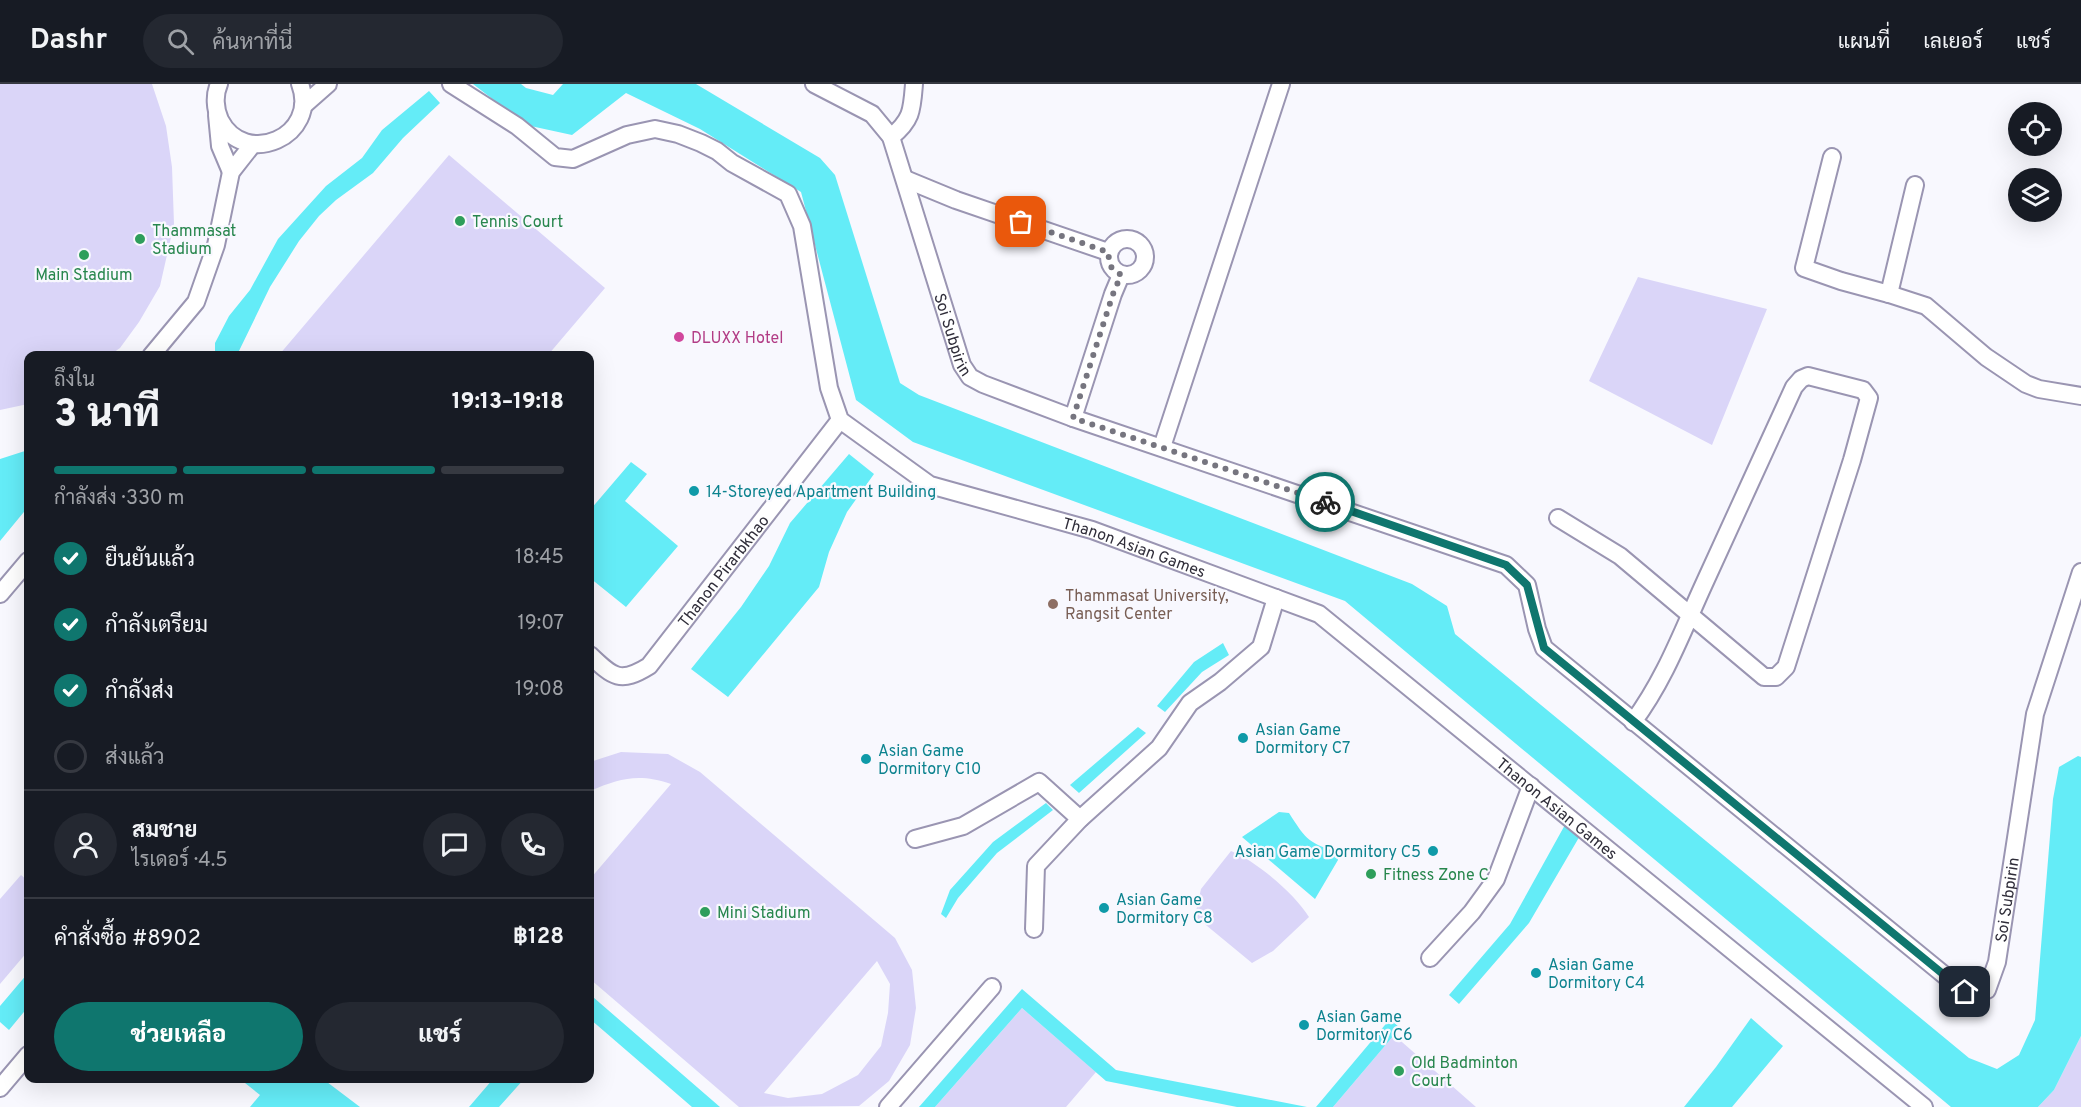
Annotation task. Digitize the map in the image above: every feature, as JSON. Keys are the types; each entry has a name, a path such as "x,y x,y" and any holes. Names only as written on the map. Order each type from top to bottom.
{"street":[{"path":"208,84 224,126 233,136 247,143 262,145 277,141 289,133 299,121 303,106 303,91 300,84"},
{"path":"219,84 215,101 220,146 231,172"},
{"path":"303,106 328,84"},
{"path":"451,84 517,126 555,156 573,159 627,135 655,129 678,134 701,143 788,194 802,226 829,388 840,420"},
{"name":"Soi Subpirin","path":"814,84 872,114 891,136 962,365 970,377 1073,418 1506,565 1527,585 1544,648 1965,992 1980,993 1987,990 1997,962 2035,714 2081,572"},
{"path":"891,136 905,125 912,107 914,84"},
{"path":"1162,447 1281,84"},
{"path":"155,351 196,302 216,245 231,172 253,144"},
{"path":"1832,158 1804,268 1926,306 1986,357 2026,384 2039,389 2081,396"},
{"path":"905,179 956,200 1108,252"},
{"path":"1889,294 1915,185"},
{"path":"1130,238 1143,246 1145,262 1136,274 1121,275 1110,266 1108,252 1116,241 1130,238"},
{"path":"1073,418 1121,275"},
{"path":"1558,518 1620,556 1690,615 1764,677 1776,677 1786,667 1852,460 1869,398 1863,390 1808,376 1801,379 1794,387 1690,615 1669,664 1650,699 1633,722"},
{"name":"Thanon Asian Games","path":"840,420 930,485 1092,530 1319,614 1924,1107"},
{"name":"Thanon Pirarbkhao","path":"594,659 611,675 621,677 635,675 650,666 840,420"},
{"path":"0,594 24,566"},
{"path":"1034,929 1036,866 1080,819 1159,748 1190,703 1220,682 1261,647 1276,598"},
{"path":"915,839 963,826 1039,782 1080,819"},
{"path":"1430,958 1472,912 1496,879 1531,786"},
{"path":"888,1107 992,987"},
{"path":"0,1088 24,1060"}],"shaded area":[{"name":"Main Stadium","path":"0,84 152,84 166,126 172,167 174,224 160,286 139,322 116,351 24,351 24,405 0,410"},
{"name":"Tennis Court","path":"449,155 605,288 551,351 282,351"},
{"path":"1638,277 1767,309 1712,445 1589,381"},
{"name":"Mini Stadium","path":"621,752 668,754 700,772 895,938 912,970 916,1008 910,1045 889,1081 859,1106 739,1107 594,982 594,874 671,784 639,778 611,783 594,789 594,761","holes":["877,961 890,984 888,1013 881,1046 858,1075 822,1094 788,1098 764,1093"]},
{"path":"1231,851 1252,862 1274,879 1294,898 1309,917 1273,951 1252,963 1195,916 1201,889"},
{"path":"21,875 24,878 24,956 0,984 0,899"},
{"path":"1022,1008 1096,1072 1066,1107 935,1107"},
{"name":"Old Badminton Court","path":"1394,1035 1476,1107 1333,1107"},
{"path":"2081,1036 2081,1107 2038,1107 2054,1090"}],"water":[{"path":"473,84 521,84 526,88 553,95 563,84 696,84 820,158 835,175 900,383 919,395 1412,584 1447,606 1455,634 1969,1058 1997,1069 2019,1055 2035,1020 2053,799 2059,767 2078,756 2081,757 2081,1036 2054,1090 2038,1107 1951,1107 1345,601 913,442 856,400 801,192 700,129 626,93 572,135 526,125"},
{"path":"429,91 440,103 403,138 373,173 336,200 319,216 299,241 270,287 239,351 215,351 215,343 229,316 250,290 278,239 326,186 362,158 382,130"},
{"path":"24,451 24,512 0,541 0,459"},
{"path":"849,454 874,474 847,512 829,552 819,587 728,697 691,669 741,607 769,566 790,523"},
{"path":"631,462 647,474 625,501 678,546 626,607 594,581 594,505"},
{"path":"1223,643 1229,655 1202,672 1165,712 1157,706 1194,662"},
{"path":"1138,727 1146,733 1079,793 1070,785"},
{"path":"1046,803 1053,810 997,853 958,898 946,918 941,914 950,890 993,842"},
{"path":"1279,812 1289,813 1312,842 1335,851 1338,860 1315,899 1242,837"},
{"path":"1566,823 1581,834 1529,923 1459,1004 1449,995 1510,924"},
{"path":"24,978 24,1012 9,1030 0,1022 0,1006"},
{"path":"1022,989 1116,1070 1307,1107 1237,1107 1106,1081 1022,1008 935,1107 919,1107"},
{"path":"594,997 720,1107 692,1107 594,1022"},
{"path":"1751,1018 1783,1046 1732,1107 1684,1107 1716,1067"},
{"path":"1390,1019 1400,1028 1333,1107 1316,1107"},
{"path":"245,1083 328,1083 360,1107 250,1107 260,1095"},
{"path":"490,1083 520,1083 499,1107 469,1107"}],"way so far":[{"path":"1021,222 1108,252 1110,266 1121,275 1073,418 1325,502"}],"place":[{"name":"Tennis Court","path":"460,221"},
{"name":"Thammasat Stadium","path":"140,239"},
{"name":"Main Stadium","path":"84,255"},
{"name":"DLUXX Hotel","path":"679,337"},
{"name":"14-Storeyed Apartment Building","path":"694,491"},
{"name":"Thammasat University, Rangsit Center","path":"1053,604"},
{"name":"Asian Game Dormitory C7","path":"1243,738"},
{"name":"Asian Game Dormitory C10","path":"866,759"},
{"name":"Asian Game Dormitory C5","path":"1433,851"},
{"name":"Fitness Zone C","path":"1371,874"},
{"name":"Asian Game Dormitory C8","path":"1104,908"},
{"name":"Mini Stadium","path":"705,912"},
{"name":"Asian Game Dormitory C4","path":"1536,973"},
{"name":"Asian Game Dormitory C6","path":"1304,1025"},
{"name":"Old Badminton Court","path":"1399,1071"}],"route":[{"path":"1325,502 1506,565 1527,585 1537,629 1544,648 1965,992"}]}
